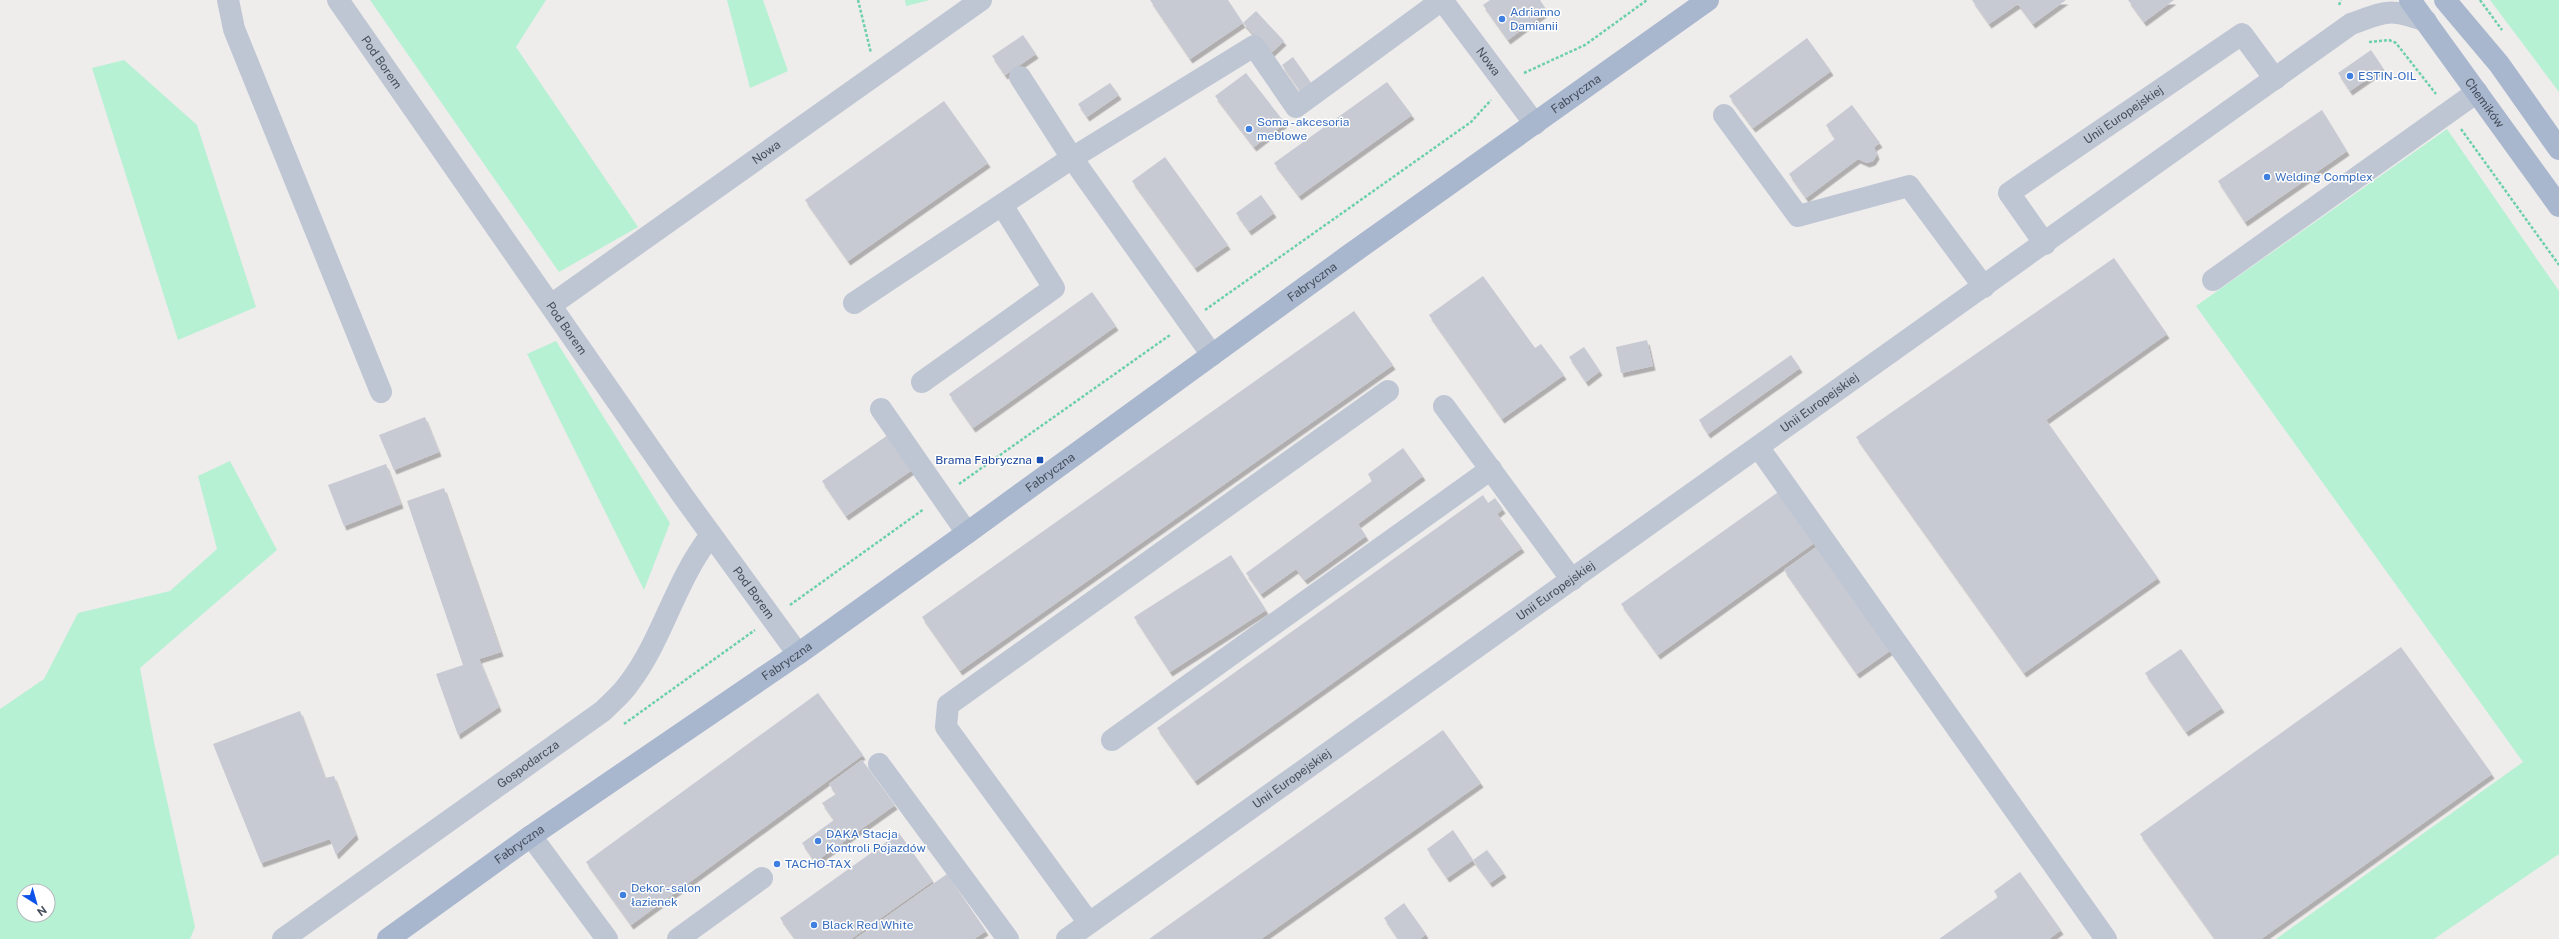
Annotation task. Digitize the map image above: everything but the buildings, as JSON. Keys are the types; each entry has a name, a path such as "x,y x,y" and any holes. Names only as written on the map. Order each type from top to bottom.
{"main road":[{"name":"Fabryczna","path":"388,939 531,836 798,654 1708,0"},
{"name":"Chemików","path":"2410,0 2559,206"},
{"path":"2445,0 2499,64 2559,149"}],"street":[{"path":"228,0 234,29 381,392"},
{"name":"Pod Borem","path":"338,0 711,534 798,654"},
{"name":"Nowa","path":"551,305 981,0"},
{"path":"854,303 1072,158 1254,46 1296,106 1441,0"},
{"name":"Nowa","path":"1441,0 1535,124"},
{"name":"Unii Europejskiej","path":"2351,24 2369,0"},
{"name":"Unii Europejskiej","path":"1067,939 1984,288 2351,24 2373,14 2389,12 2403,13 2426,22"},
{"name":"Unii Europejskiej","path":"2045,244 2009,193 2242,34 2275,79"},
{"path":"1020,77 1072,158 1212,356"},
{"path":"2213,280 2477,92"},
{"path":"1724,115 1798,216 1909,186 1984,288"},
{"path":"922,382 1054,288 1002,205"},
{"path":"1090,923 946,727 948,706 1388,391"},
{"path":"1444,406 1572,580"},
{"path":"881,409 967,533"},
{"path":"1759,448 2106,939"},
{"path":"1112,740 1491,469"},
{"name":"Gospodarcza","path":"283,939 603,711 630,683 645,658 673,596 698,552 711,534"},
{"path":"879,764 1008,939"},
{"path":"531,836 607,939"},
{"path":"678,939 762,878"}],"path":[{"path":"858,0 876,75"},
{"path":"771,618 1471,122 1506,84 1533,67 1585,45 1647,0"},
{"path":"2351,24 2366,43 2389,40 2396,43 2425,78 2559,265"}],"green space":[{"path":"370,0 546,0 516,47 638,227 559,272"},
{"path":"727,0 763,0 788,71 750,88"},
{"path":"905,0 930,0 906,6"},
{"path":"2490,0 2559,0 2559,92"},
{"path":"124,60 197,125 256,307 178,340 92,68"},
{"path":"2447,129 2559,291 2559,854 2434,939 2276,939 2523,762 2196,306"},
{"path":"556,341 670,523 644,590 527,354"},
{"path":"230,461 277,550 140,668 154,742 195,927 190,939 0,939 0,709 44,679 78,613 170,591 217,549 198,476"}],"place":[{"name":"Adrianno Damianii","path":"1502,19"},
{"name":"ESTIN-OIL","path":"2350,76"},
{"name":"Soma - akcesoria meblowe","path":"1249,129"},
{"name":"Welding Complex","path":"2267,177"},
{"name":"Brama Fabryczna","path":"1040,460"},
{"name":"DAKA Stacja Kontroli Pojazdów","path":"818,841"},
{"name":"TACHO-TAX","path":"777,864"},
{"name":"Dekor - salon łazienek","path":"623,895"},
{"name":"Black Red White","path":"814,925"}]}
